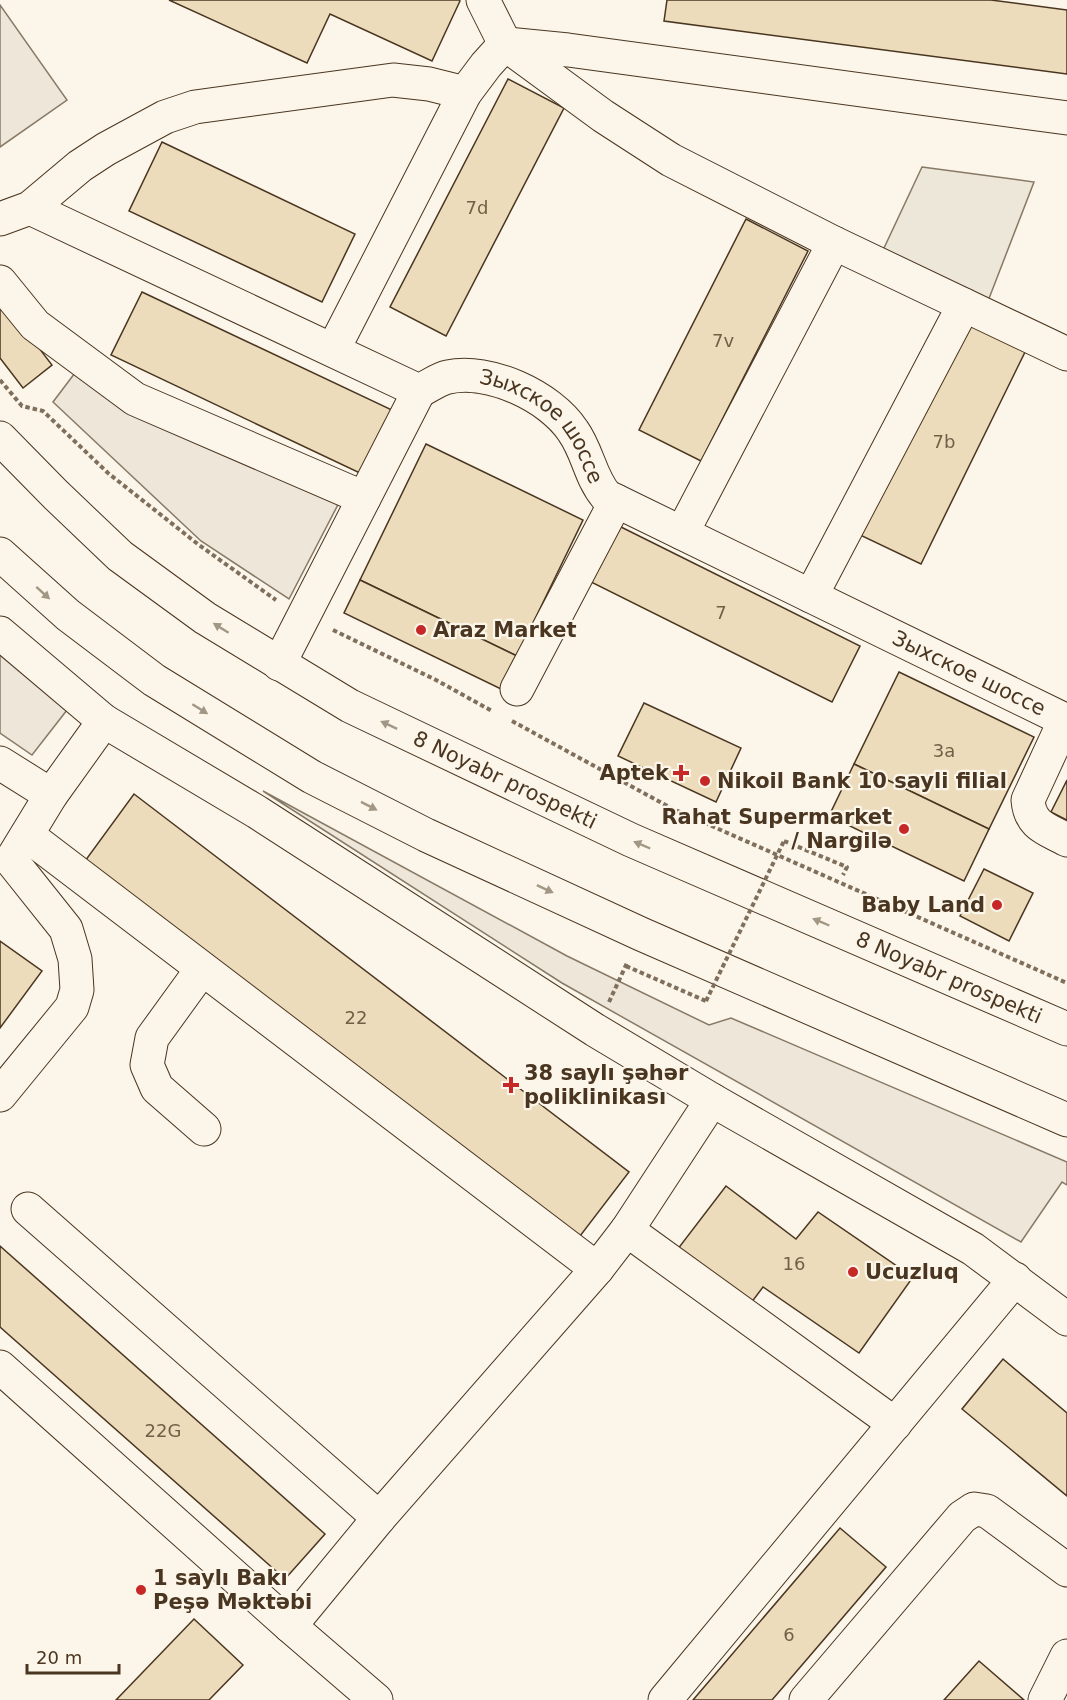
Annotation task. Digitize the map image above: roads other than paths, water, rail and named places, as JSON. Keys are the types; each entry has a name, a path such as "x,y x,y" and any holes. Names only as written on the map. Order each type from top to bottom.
{"main road":[{"path":"483,0 505,44 603,116 671,160 834,243 1067,354"},
{"path":"333,350 465,93 486,64 505,44"},
{"path":"505,44 580,52 1067,118"},
{"path":"15,213 106,149 165,117 195,107 393,80 429,84 465,93"},
{"path":"15,213 333,350 419,391 279,664"},
{"path":"682,533 834,243"},
{"path":"0,282 35,325 135,399 364,498"},
{"path":"811,596 964,305"},
{"name":"Зыхское шоссе","path":"419,391 447,377 482,376 522,388 554,409 573,429 587,455 596,484 606,496 1066,721"},
{"name":"8 Noyabr prospekti","path":"0,438 120,556 206,618 350,706 632,840 1067,1029"},
{"path":"517,689 616,501"},
{"path":"0,554 68,615 154,680 312,777 426,835 641,934 1067,1120"},
{"path":"0,633 104,721 257,812 595,1030 712,1100 973,1249 1067,1319"},
{"path":"12,857 51,795 104,721"},
{"path":"1066,721 1028,801 1029,813 1035,822 1067,840"},
{"path":"0,763 51,795"},
{"path":"12,857 202,969 597,1269"},
{"path":"0,1095 72,1007 77,990 75,959 66,929 12,857"},
{"path":"202,969 152,1038 147,1065 157,1088 204,1129"},
{"path":"290,1626 379,1518 597,1269 627,1230 712,1100"},
{"path":"28,1209 379,1518"},
{"path":"627,1230 896,1424"},
{"path":"665,1700 1015,1279"},
{"path":"0,1367 376,1700"},
{"path":"806,1700 962,1517 974,1509 987,1511 1067,1570"},
{"path":"1046,1700 1067,1656"}],"place":[{"name":"Araz Market","path":"421,630"},
{"name":"Aptek","path":"681,773"},
{"name":"Nikoil Bank 10 sayli filial","path":"705,781"},
{"name":"Rahat Supermarket / Nargilə","path":"904,829"},
{"name":"Baby Land","path":"997,905"},
{"name":"38 saylı şəhər poliklinikası","path":"511,1085"},
{"name":"Ucuzluq","path":"853,1272"},
{"name":"1 saylı Bakı Peşə Məktəbi","path":"141,1590"}]}
